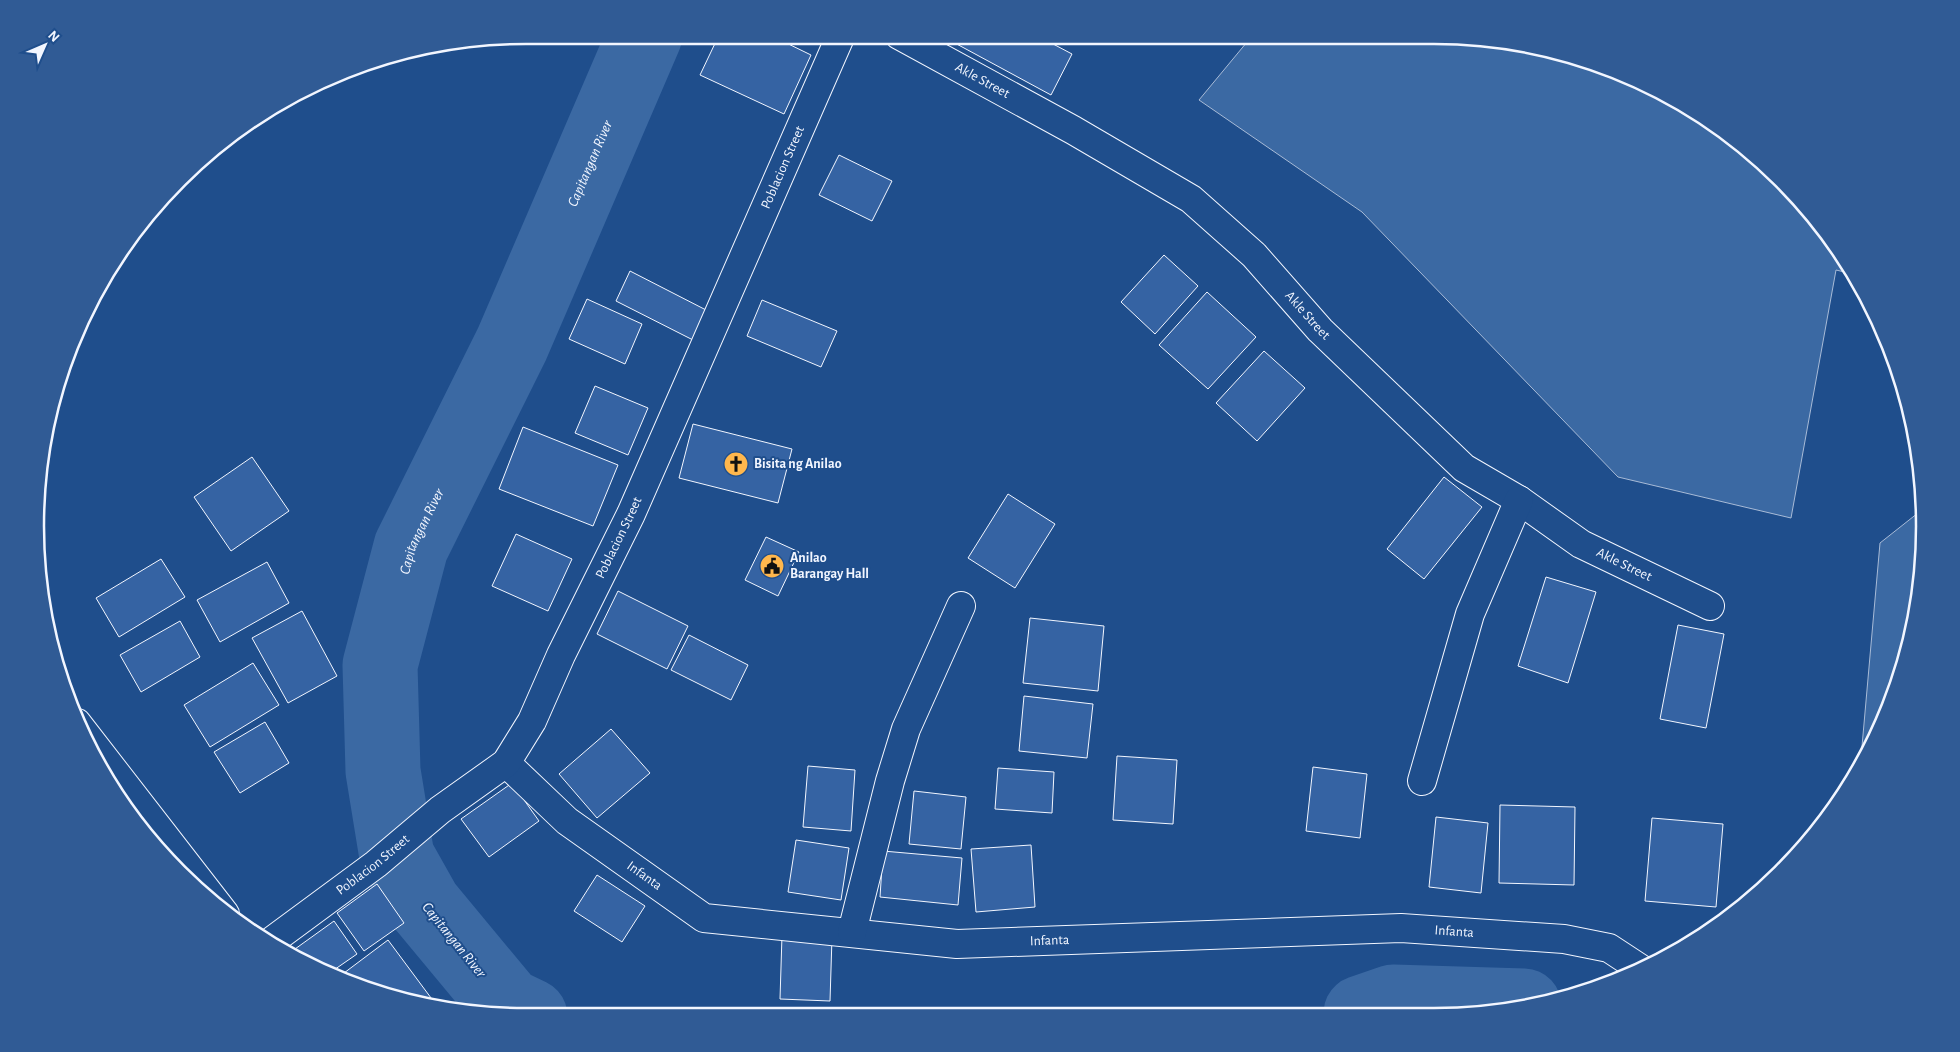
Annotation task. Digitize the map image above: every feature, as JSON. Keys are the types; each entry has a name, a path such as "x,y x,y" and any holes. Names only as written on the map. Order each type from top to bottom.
{"street":[{"name":"Poblacion Street","path":"276,938 376,864 440,810 506,763 532,721 561,654 630,514 837,44"},
{"name":"Akle Street","path":"915,44 1073,130 1191,199 1254,255 1320,330 1464,468 1519,500 1581,544 1710,606"},
{"path":"1422,781 1470,614 1519,500"},
{"path":"852,932 890,781 906,729 961,606"},
{"path":"101,754 199,880"},
{"name":"Infanta","path":"506,763 567,821 704,918 957,944 1401,928 1564,939 1609,948 1635,965"}],"water":[{"path":"1245,44 1466,45 1528,53 1559,60 1619,80 1675,108 1728,143 1752,163 1797,208 1817,232 1844,272 1836,270 1791,518 1618,477 1362,212 1199,100"},
{"path":"1916,515 1912,589 1900,651 1880,711 1862,749 1880,543"}],"building":[{"path":"715,44 788,44 811,55 784,114 700,75"},
{"path":"957,44 1053,44 1072,54 1051,95"},
{"path":"839,155 892,181 872,221 819,195"},
{"path":"1164,255 1198,286 1155,334 1121,302"},
{"path":"630,271 708,311 693,340 616,301"},
{"path":"1207,292 1256,337 1208,389 1159,345"},
{"path":"587,299 642,324 625,364 569,339"},
{"path":"762,300 837,331 821,367 747,336"},
{"path":"1264,351 1305,388 1257,441 1216,403"},
{"path":"595,386 648,408 628,455 575,433"},
{"name":"Bisita ng Anilao","path":"693,424 792,449 778,503 679,478"},
{"path":"523,427 618,465 593,526 499,489"},
{"path":"252,457 289,511 231,551 194,497"},
{"path":"1444,477 1482,507 1424,579 1387,549"},
{"path":"1008,494 1055,524 1015,588 968,558"},
{"path":"516,534 572,559 548,611 492,586"},
{"name":"Anilao Barangay Hall","path":"766,537 799,552 778,596 745,580"},
{"path":"161,559 185,597 119,637 96,598"},
{"path":"267,562 289,603 220,642 197,600"},
{"path":"1546,577 1596,592 1568,683 1518,666"},
{"path":"618,591 688,626 667,669 597,634"},
{"path":"302,611 337,676 288,703 252,638"},
{"path":"1030,618 1104,626 1098,691 1023,683"},
{"path":"180,621 200,657 141,692 120,655"},
{"path":"1678,625 1724,634 1706,728 1660,719"},
{"path":"689,635 748,665 731,700 671,670"},
{"path":"253,663 279,705 210,747 184,705"},
{"path":"1024,696 1093,704 1087,758 1019,751"},
{"path":"265,722 289,763 240,793 214,752"},
{"path":"611,729 650,773 597,818 559,774"},
{"path":"1117,756 1177,760 1173,824 1113,820"},
{"path":"808,766 855,770 851,831 803,827"},
{"path":"1313,767 1367,774 1360,838 1306,831"},
{"path":"998,768 1054,772 1052,813 995,809"},
{"path":"512,783 539,821 489,857 461,819"},
{"path":"914,791 966,797 961,849 909,844"},
{"path":"1500,805 1575,807 1574,885 1499,883"},
{"path":"1436,817 1488,823 1481,893 1429,887"},
{"path":"1652,818 1723,824 1716,907 1645,901"},
{"path":"796,840 849,848 841,900 788,892"},
{"path":"1031,845 1035,907 976,912 971,849"},
{"path":"883,851 962,858 958,905 880,897"},
{"path":"597,875 645,906 622,942 574,911"},
{"path":"377,884 404,923 364,951 337,913"},
{"path":"334,921 357,954 335,969 295,949"},
{"path":"782,935 832,937 830,1001 780,999"},
{"path":"388,940 432,999 401,992 344,973"}],"waterway":[{"name":"Capitangan River","path":"512,1008 507,1005 424,905 397,857 383,771 380,665 411,547 512,344 641,44"},
{"name":"Capitangan River","path":"1376,1008 1393,1002 1488,1005"}],"place":[{"name":"Bisita ng Anilao","path":"736,464"},
{"name":"Anilao Barangay Hall","path":"772,566"}]}
